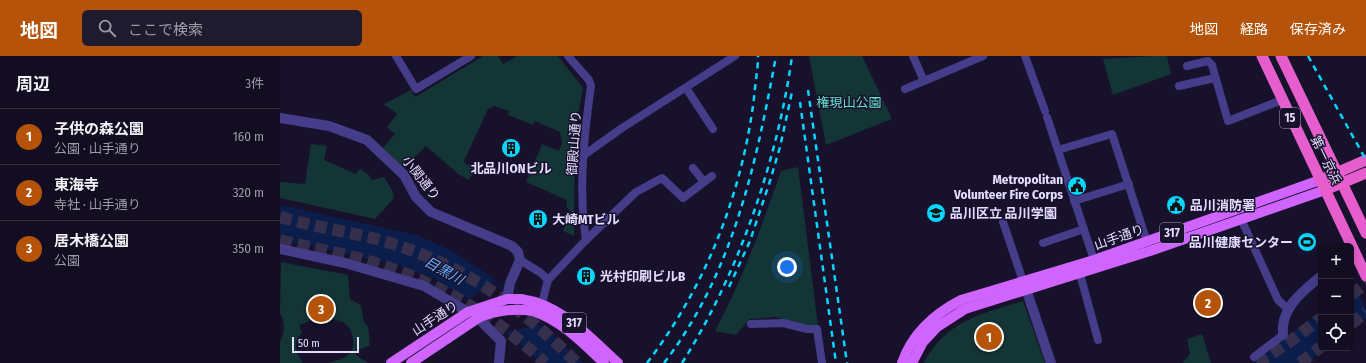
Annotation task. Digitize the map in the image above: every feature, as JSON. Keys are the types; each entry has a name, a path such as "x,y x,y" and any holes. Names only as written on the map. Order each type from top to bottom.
{"highway":[{"name":"第一京浜","path":"1262,56 1349,243"},
{"name":"第一京浜","path":"1281,56 1366,233"},
{"name":"山手通り","path":"1320,180 1366,160"},
{"name":"山手通り","path":"1325,190 1366,173"},
{"name":"第一京浜","path":"1354,254 1366,276"}],"main road":[{"name":"山手通り","path":"912,363 923,342 945,320 976,305 1025,285 1320,180"},
{"name":"山手通り","path":"902,363 916,336 924,327 942,312 961,300 1080,274 1325,190"},
{"name":"山手通り","path":"391,363 468,312 507,299 521,299 542,303 567,317 618,363"},
{"name":"山手通り","path":"411,363 478,318 494,312 509,310 533,311 547,316 561,324 604,363"}],"street":[{"path":"396,56 416,89 471,56"},
{"name":"御殿山通り","path":"568,56 589,80 591,86 584,155 583,200 586,240"},
{"path":"584,155 622,128 735,56"},
{"path":"913,56 924,81"},
{"path":"904,89 983,56"},
{"path":"1025,56 1046,114 1094,260"},
{"path":"1187,66 1208,61 1212,65 1228,121 1282,100"},
{"path":"1179,86 1215,78"},
{"path":"686,88 713,129"},
{"name":"小関通り","path":"280,118 329,126 367,140 404,175 416,197 431,212 512,246 518,252 520,260"},
{"path":"1058,150 1112,134 1147,242"},
{"path":"693,168 704,182"},
{"path":"542,303 548,280 586,240 636,192 662,178 683,198 712,176"},
{"path":"1074,201 1129,184"},
{"path":"1242,219 1278,300 1288,309"},
{"path":"1003,222 1051,363"},
{"path":"1043,243 1084,229"},
{"path":"280,250 345,264 424,286 468,312"},
{"path":"507,299 510,283 520,260 541,273 548,280"},
{"path":"1080,274 1098,340"},
{"path":"1254,357 1282,335 1284,318 1288,309 1304,291 1318,279"},
{"path":"478,318 501,341 499,363"},
{"path":"751,324 784,323 806,329 818,329 822,363"}],"green space":[{"path":"483,56 498,56 503,64 517,56 558,56 583,88 575,132 574,236 563,231 571,213 567,207 567,200 526,182 542,144 559,151 562,143 560,132 535,121 533,125 508,115 509,111 494,106 488,109 464,161 465,164 469,165 479,162 469,180 458,174 426,146 403,168 382,149 395,134 387,127 397,114 384,104 411,90 415,97"},
{"name":"権現山公園","path":"809,56 862,56 892,119 826,145"},
{"path":"1167,56 1171,74 1113,95 1103,59"},
{"path":"311,144 327,146 324,160 356,174 360,169 368,174 372,180 384,177 393,192 394,198 375,219 280,198 280,182 305,184"},
{"path":"798,167 818,326 803,325 775,317 750,319 736,335 715,331 725,312 751,252 781,171"},
{"path":"281,262 348,275 350,299 361,305 364,323 368,326 370,345 361,349 356,348 356,355 368,363 328,363 347,356 353,346 353,337 350,329 343,322 335,320 331,313 299,325 302,333 297,340 296,348 303,363 280,363 280,342 284,328 283,319 280,313"},
{"path":"1023,301 1045,363 924,363 943,337 954,328 979,315"},
{"path":"1202,334 1211,363 1183,363 1190,354 1187,339"}],"water":[{"name":"目黒川","path":"280,205 416,235 451,250 493,278 583,363 540,363 468,299 432,277 397,265 280,239"},
{"path":"1366,276 1366,318 1354,327 1354,315 1354,286"},
{"path":"1318,313 1318,351 1322,351 1307,363 1252,363"}],"pier":[{"path":"1366,274 1366,309 1354,283"},
{"path":"494,281 544,327 540,325 531,326 505,333 467,300"}],"tunnel":[{"path":"280,217 387,242 442,263 490,290 512,306 534,323 577,363"},
{"path":"280,240 372,262 396,270 443,290 506,330 545,363"},
{"path":"1354,293 1366,283"},
{"path":"1354,322 1366,312"},
{"path":"1257,363 1288,343 1318,320"},
{"path":"1300,363 1318,349"}],"railway":[{"path":"647,363 687,303 704,271 718,238 741,169 754,98 758,56"},
{"path":"664,363 688,328 708,292 738,217 760,137 776,56"},
{"path":"682,363 721,292 753,215 777,135 786,95 792,56"},
{"path":"1308,56 1366,160"},
{"path":"808,90 847,363"},
{"path":"729,287 750,241 770,181 780,147 792,92"},
{"path":"800,102 836,363"}],"place":[{"name":"北品川ONビル","path":"511,148"},
{"name":"Metropolitan Volunteer Fire Corps","path":"1077,186"},
{"name":"品川消防署","path":"1176,205"},
{"name":"品川区立 品川学園","path":"936,213"},
{"name":"大崎MTビル","path":"538,219"},
{"name":"品川健康センター","path":"1307,242"},
{"name":"光村印刷ビルB","path":"586,276"},
{"name":"東海寺","path":"1208,303"},
{"name":"居木橋公園","path":"321,309"},
{"name":"子供の森公園","path":"989,337"}]}
